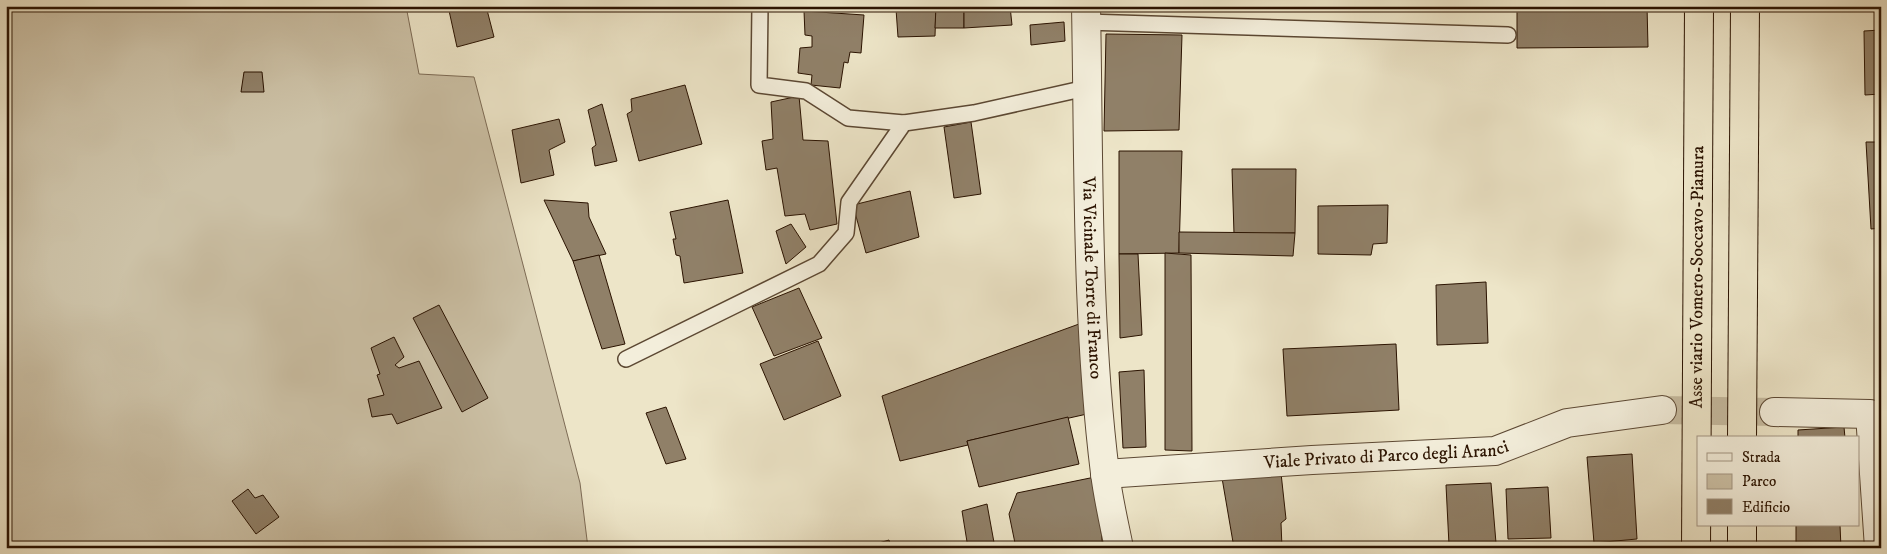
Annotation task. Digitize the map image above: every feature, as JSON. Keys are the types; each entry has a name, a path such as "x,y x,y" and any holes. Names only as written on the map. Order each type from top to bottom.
{"highway":[{"name":"Asse viario Vomero-Soccavo-Pianura","path":"1696,548 1699,6"},
{"path":"1742,436 1745,40 1747,6"},
{"path":"1742,526 1742,548"}],"street":[{"name":"Via Vicinale Torre di Franco","path":"1086,14 1086,88 1093,343 1105,474 1119,548"},
{"name":"Viale Privato di Parco degli Aranci","path":"1105,474 1312,460 1494,451 1567,423 1662,410"},
{"path":"1774,412 1870,414 1879,548"}],"lane":[{"path":"760,6 759,85 806,91 848,118 904,123 974,112 1086,88"},
{"path":"1086,14 1508,35"},
{"path":"626,359 819,264 846,233 849,202 904,123"}],"green space":[{"path":"6,6 406,6 419,74 474,77 580,483 588,548 6,548"}],"building":[{"path":"448,6 486,6 494,37 457,47"},
{"path":"936,6 935,36 898,37 896,9"},
{"path":"936,6 964,6 964,28 935,28"},
{"path":"964,6 1010,6 1012,25 964,28"},
{"path":"1364,6 1434,6 1434,11 1363,9"},
{"path":"1517,6 1647,6 1648,47 1517,48"},
{"path":"804,11 864,15 861,53 850,52 848,63 844,62 840,88 811,85 812,75 798,73 800,48 812,47 812,36 805,35"},
{"path":"1064,22 1065,41 1031,45 1030,25"},
{"path":"1881,30 1881,94 1865,95 1864,31"},
{"path":"1106,34 1182,35 1179,130 1104,131"},
{"path":"244,72 262,72 264,92 241,92"},
{"path":"685,85 702,144 639,161 627,114 632,111 631,99"},
{"path":"799,96 803,140 828,141 837,224 810,230 805,214 785,216 777,168 766,170 762,141 773,139 771,102"},
{"path":"602,104 617,161 595,166 592,148 596,145 588,110"},
{"path":"559,119 565,142 549,150 554,175 521,183 512,130"},
{"path":"971,122 981,194 954,198 944,127"},
{"path":"1866,142 1881,142 1881,228 1871,229"},
{"path":"1119,151 1182,151 1179,253 1119,254"},
{"path":"1232,169 1296,169 1295,233 1234,234"},
{"path":"910,191 919,237 866,253 853,205"},
{"path":"544,200 588,203 589,217 606,254 573,261"},
{"path":"728,200 743,273 684,283 680,256 676,255 673,239 676,239 670,212"},
{"path":"1388,205 1387,243 1373,244 1371,255 1318,254 1318,206"},
{"path":"791,224 806,247 786,264 776,231"},
{"path":"1179,232 1295,233 1293,256 1179,253"},
{"path":"1165,253 1191,255 1192,451 1165,450"},
{"path":"1119,254 1138,254 1142,335 1120,338"},
{"path":"599,255 625,344 602,349 573,261"},
{"path":"1876,281 1881,281 1881,345"},
{"path":"1486,282 1488,343 1437,345 1436,285"},
{"path":"799,288 822,338 774,356 752,307"},
{"path":"439,305 488,398 462,412 413,318"},
{"path":"1079,324 1087,414 967,441 968,445 900,461 882,396"},
{"path":"394,337 404,357 395,365 399,368 419,361 442,408 397,424 392,414 372,417 368,399 384,395 377,375 380,374 371,348"},
{"path":"818,341 841,396 784,420 760,364"},
{"path":"1396,344 1399,410 1287,416 1283,349"},
{"path":"1144,370 1146,447 1123,448 1119,372"},
{"path":"666,407 686,459 666,464 646,413"},
{"path":"1068,417 1079,464 979,487 967,441"},
{"path":"1844,427 1845,436 1798,436 1798,430"},
{"path":"1632,454 1637,539 1594,543 1587,457"},
{"path":"1281,473 1286,519 1281,523 1282,548 1234,548 1222,478"},
{"path":"1095,477 1103,548 1016,548 1009,514 1017,493"},
{"path":"1491,483 1496,543 1449,545 1446,485"},
{"path":"1548,487 1551,538 1508,539 1506,489"},
{"path":"248,489 255,498 263,495 279,517 256,534 232,501"},
{"path":"987,504 995,548 968,548 962,511"},
{"path":"1796,526 1840,526 1841,548 1796,548"},
{"path":"889,540 891,548 862,548"}],"tunnel":[{"path":"1662,410 1774,412"}]}
